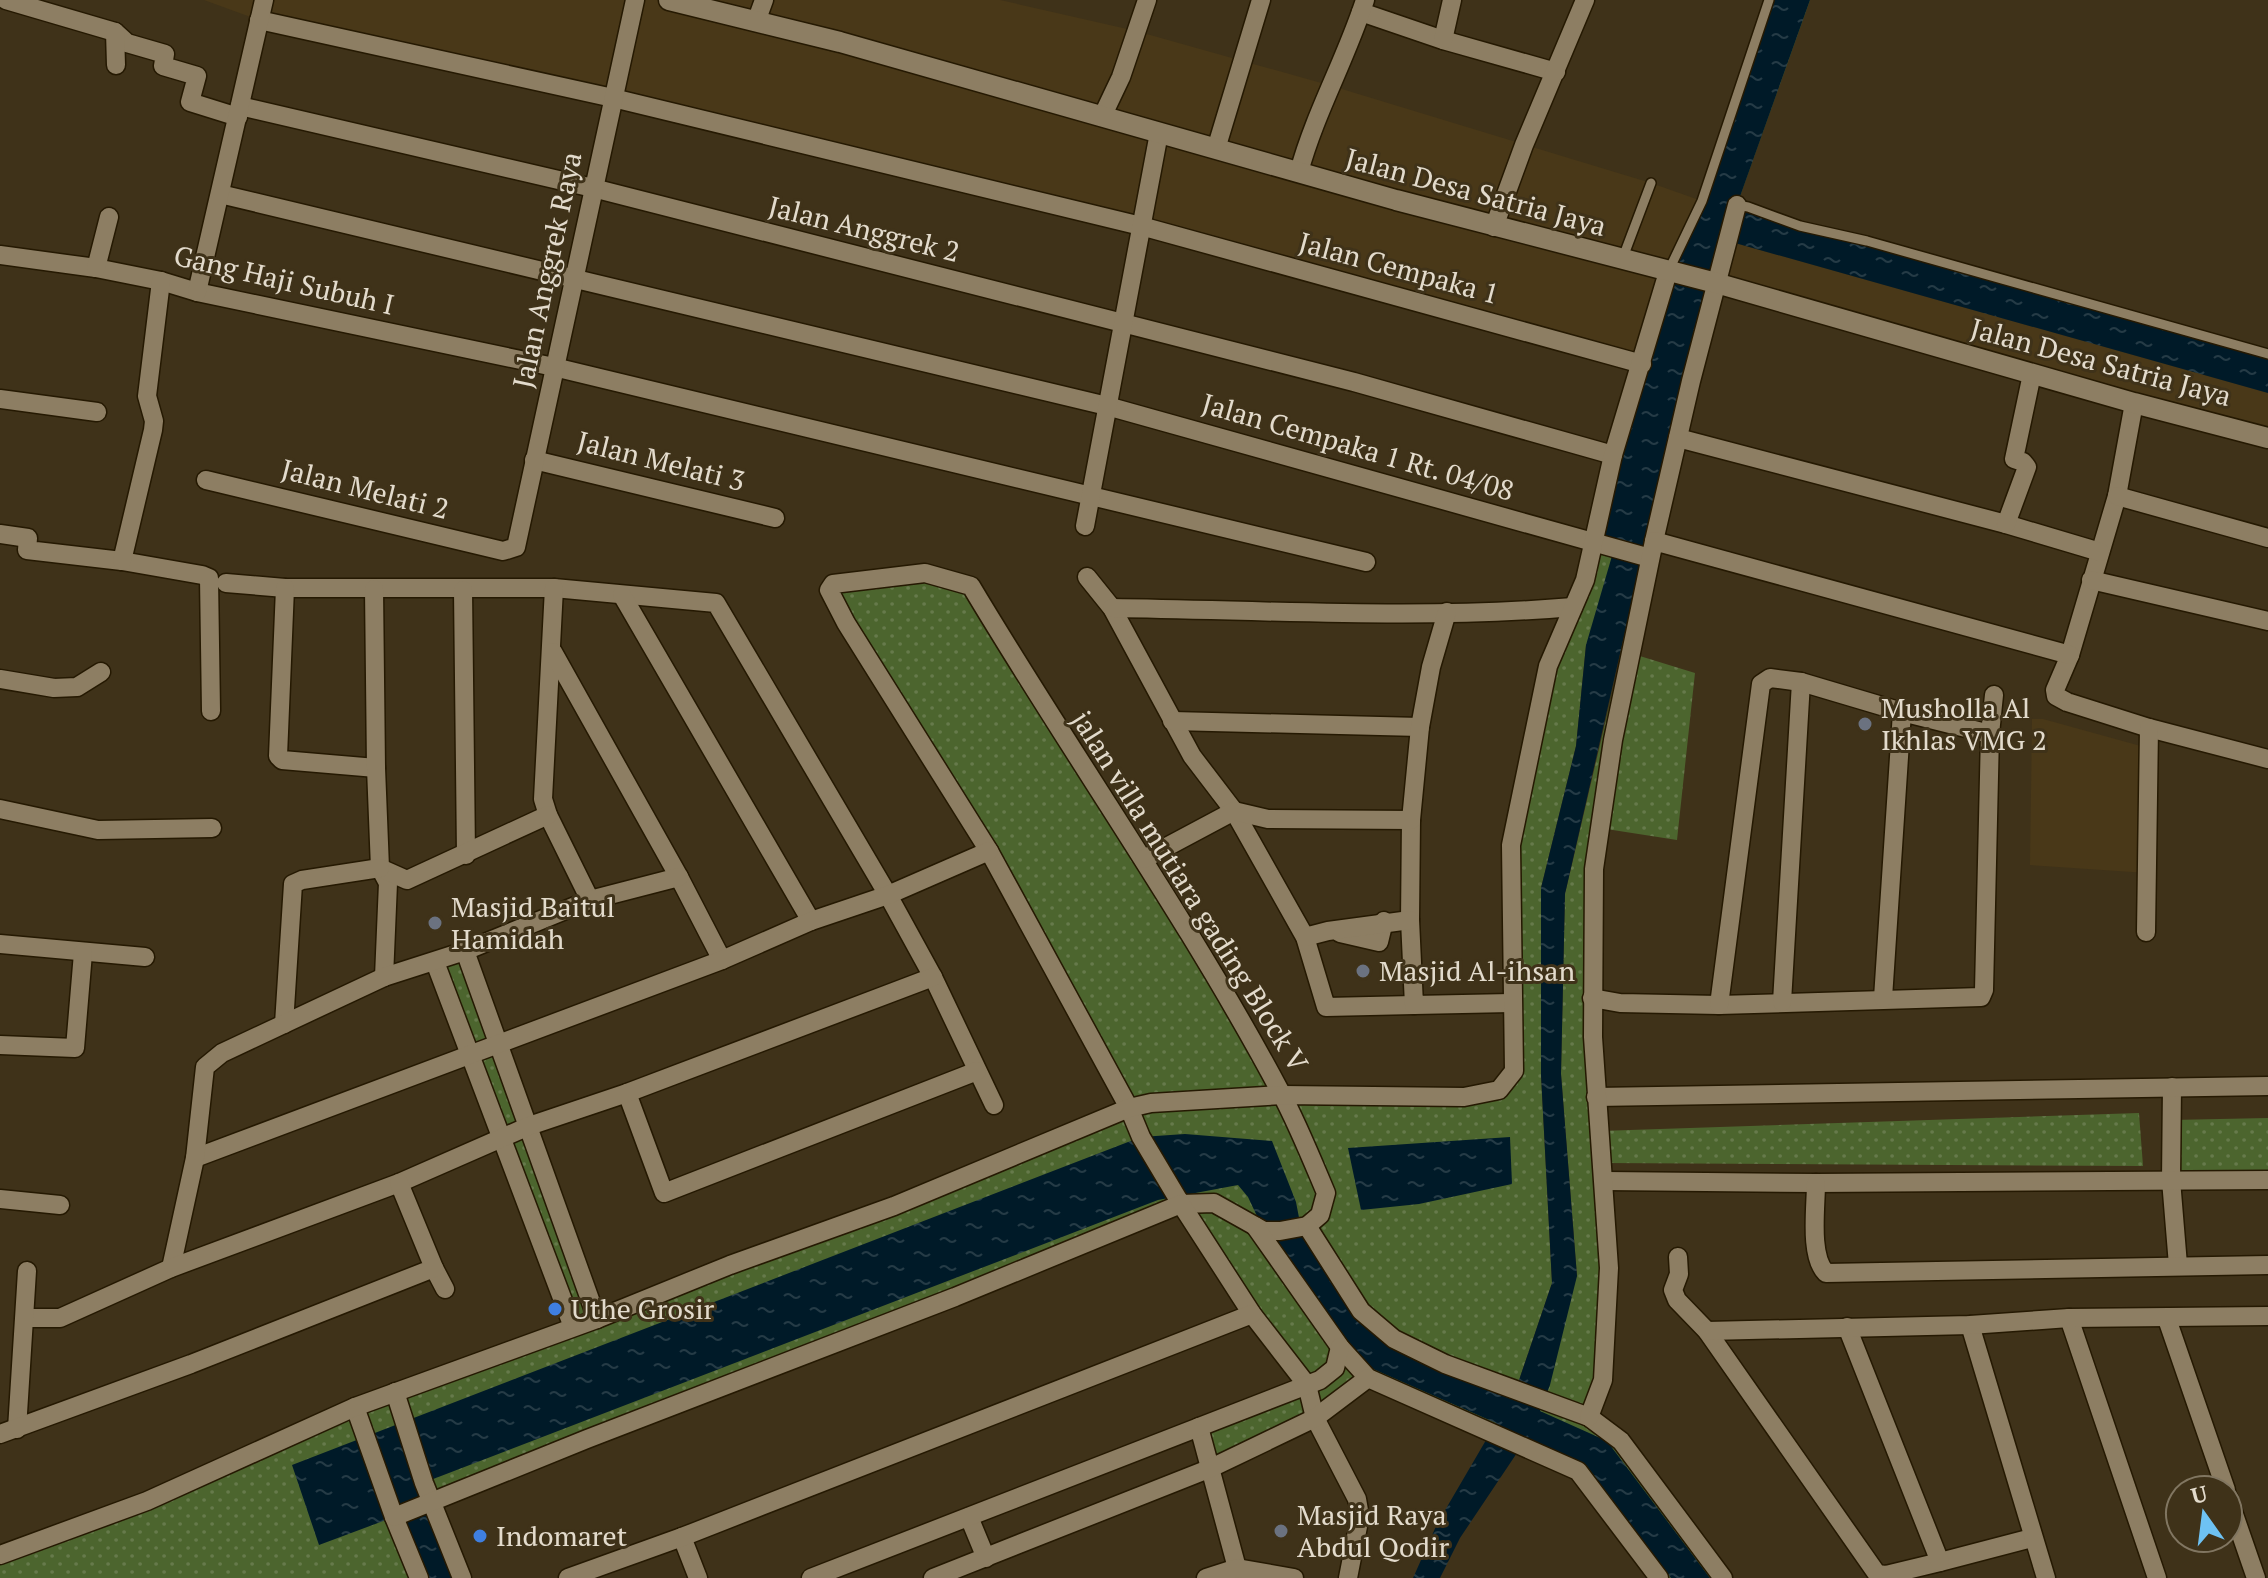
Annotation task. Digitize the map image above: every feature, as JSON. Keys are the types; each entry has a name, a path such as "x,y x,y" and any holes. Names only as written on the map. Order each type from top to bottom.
{"street":[{"path":"6,0 115,32 116,65"},
{"path":"197,292 264,0"},
{"name":"Jalan Anggrek Raya","path":"512,550 518,543 635,0"},
{"name":"Jalan Desa Satria Jaya","path":"669,0 840,42 1494,227 1715,283 2134,403 2268,438"},
{"path":"756,22 764,0"},
{"path":"1102,117 1121,77 1147,0"},
{"path":"1216,149 1261,0"},
{"path":"1443,40 1452,0"},
{"path":"1494,227 1524,145 1585,0"},
{"path":"1299,172 1306,146 1363,6 1443,40 1556,72"},
{"name":"Jalan Cempaka 1","path":"259,20 613,98 1141,226 1642,364"},
{"name":"Jalan Anggrek 2","path":"115,32 127,43 165,54 163,66 197,76 190,102 194,105 593,188 1354,382 1613,455"},
{"path":"1085,526 1159,133"},
{"name":"Jalan Cempaka 1 Rt. 04/08","path":"220,194 1107,406 1595,542 1652,549 2070,655"},
{"path":"1589,1417 1603,1380 1609,1268 1592,998 1594,869 1613,740 1652,549 1715,283 1737,205"},
{"path":"96,268 109,217"},
{"name":"Gang Haji Subuh I","path":"0,255 96,268 161,281 197,292 554,367 1366,562"},
{"name":"jalan villa mutiara gading Block V","path":"989,851 839,611 829,590 833,584 925,573 971,586 1038,699 1144,859 1282,1095 1464,1097 1499,1090 1514,1071 1511,845 1548,666 1585,580 1613,455 1668,272"},
{"path":"122,561 153,430 154,421 147,396 161,281"},
{"path":"2006,524 2027,467 2014,459 2032,374"},
{"path":"0,399 97,412"},
{"path":"2134,403 2117,496 2070,655 2055,690 2056,696 2149,728 2268,759"},
{"path":"1678,438 2006,524 2100,552"},
{"name":"Jalan Melati 3","path":"534,460 775,518"},
{"name":"Jalan Melati 2","path":"206,480 488,548 512,550"},
{"path":"2117,496 2268,538"},
{"path":"0,534 28,538 27,550 122,561 209,578 211,711"},
{"path":"1087,577 1112,608 1192,756 1234,811 1305,937 1326,1007 1511,1003"},
{"path":"2091,580 2268,621"},
{"path":"226,583 285,588 554,588 716,603 888,895 933,977 994,1105"},
{"path":"285,588 278,756 282,760 376,768"},
{"path":"554,588 543,799 590,900"},
{"path":"374,589 380,868 388,883 384,977"},
{"path":"463,590 466,855"},
{"path":"622,595 811,921"},
{"path":"1112,608 1515,612 1573,607"},
{"path":"1414,1005 1410,920 1411,820 1420,727 1431,667 1447,612"},
{"path":"553,652 722,960"},
{"path":"0,679 54,688 77,687 101,672"},
{"path":"1719,1005 1761,684 1770,678 1801,682 1990,734"},
{"path":"1782,1002 1801,682"},
{"path":"1592,998 1620,1003 1719,1005 1981,997 1984,990 1990,734 1994,695"},
{"path":"1883,998 1902,712"},
{"path":"1172,721 1420,727"},
{"path":"2146,932 2149,728"},
{"path":"0,809 98,830 212,828"},
{"path":"1144,859 1234,811 1268,819 1411,820"},
{"path":"284,1024 293,884 380,868 407,880 548,815"},
{"path":"195,1158 722,960 811,921 888,895 989,851 1129,1108 1141,1137 1252,1314 1307,1385 1315,1418 1357,1499 1360,1516 1348,1578"},
{"path":"171,1268 195,1158 205,1067 222,1053 384,977 465,951 590,900 679,877"},
{"path":"1305,937 1328,931 1379,942 1384,921 1410,920"},
{"path":"0,944 145,957"},
{"path":"465,951 597,1319"},
{"path":"0,1045 75,1048 83,953"},
{"path":"435,962 573,1327"},
{"path":"25,1318 60,1318 171,1268 399,1183 529,1126 627,1093 933,977"},
{"path":"627,1093 664,1193 977,1071"},
{"path":"1596,1097 2268,1086"},
{"path":"2172,1087 2171,1180 2178,1265"},
{"path":"0,1555 147,1501 355,1407 894,1206 1129,1108 1151,1103 1282,1095 1326,1193 1320,1215 1307,1226 1264,1231 1214,1203 1181,1204 955,1297 394,1517"},
{"path":"1605,1181 2268,1180"},
{"path":"399,1183 445,1289"},
{"path":"1816,1183 1816,1253 1818,1264 1826,1273 2268,1265"},
{"path":"0,1199 60,1205"},
{"path":"1255,1226 1340,1347 1368,1378 1578,1471 1659,1578"},
{"path":"1307,1226 1361,1311 1394,1339 1445,1364 1589,1417 1621,1441 1723,1578"},
{"path":"545,1252 570,1248"},
{"path":"1678,1257 1679,1274 1673,1290 1677,1300 1707,1331 1875,1573 1886,1575 2032,1538"},
{"path":"27,1271 25,1318 8,1431 191,1364 434,1268"},
{"path":"25,1291 60,1318"},
{"path":"568,1578 682,1537 1252,1314"},
{"path":"1707,1331 1970,1325 2069,1318 2268,1317"},
{"path":"2069,1318 2157,1578"},
{"path":"2167,1319 2220,1474"},
{"path":"1970,1325 2046,1578"},
{"path":"1847,1327 1940,1562"},
{"path":"811,1578 1307,1385 1327,1376 1335,1368 1340,1347"},
{"path":"933,1578 1211,1468 1315,1418 1368,1378"},
{"path":"395,1392 431,1501 462,1578"},
{"path":"355,1407 419,1578"},
{"path":"1199,1427 1237,1573"},
{"path":"969,1517 986,1558"},
{"path":"682,1537 698,1578"},
{"path":"2244,1543 2256,1578"},
{"path":"1206,1578 1237,1573 1294,1578"}],"lane":[{"path":"1668,272 1702,201 1769,0"},
{"path":"1622,260 1651,183"},
{"path":"1737,205 1800,226 1867,241 2268,354"}],"shaded area":[{"path":"204,0 1000,0 1136,31 1332,86 1702,201 1642,364 1141,226 259,20"},
{"path":"1728,241 2268,393 2268,438 1716,283"},
{"path":"2032,719 2043,719 2148,748 2147,873 2030,865"}],"green space":[{"path":"1769,0 1810,0 1734,213 1630,653 1695,673 1677,840 1600,828 1600,1131 2139,1113 2143,1166 1603,1163 1609,1268 1590,1417 1723,1578 1659,1578 1578,1471 1368,1378 1211,1468 1199,1427 1306,1385 1181,1204 432,1501 462,1578 0,1578 0,1545 137,1497 572,1327 435,962 465,951 597,1318 1128,1108 829,590 925,573 971,586 1282,1095 1464,1097 1507,1082 1510,887 1536,719","holes":["1644,557 1565,894 1561,1074 1577,1276 1516,1389 1552,1283 1541,1075 1541,888 1576,746 1586,645"]},
{"path":"2268,1118 2268,1180 2171,1180 2172,1120"}],"water":[{"path":"1769,0 1810,0 1737,205 2268,354 2268,393 1728,241 1714,283 1630,610 1565,894 1561,1074 1577,1276 1550,1385 1540,1411 1607,1441 1710,1578 1671,1578 1586,1465 1527,1438 1460,1538 1440,1578 1413,1578 1437,1524 1496,1423 1373,1369 1336,1333 1264,1231 1248,1197 1238,1185 1158,1200 415,1486 453,1578 425,1578 394,1517 319,1545 292,1465 1141,1137 1185,1134 1272,1141 1296,1202 1301,1228 1356,1316 1390,1348 1511,1399 1552,1283 1541,1075 1541,888 1576,746 1586,645 1614,549 1595,542 1668,272 1702,201"},
{"path":"1510,1137 1512,1184 1419,1204 1361,1210 1348,1148"}],"place":[{"name":"Musholla Al Ikhlas VMG 2","path":"1865,724"},
{"name":"Masjid Baitul Hamidah","path":"435,923"},
{"name":"Masjid Al-ihsan","path":"1363,971"},
{"name":"Uthe Grosir","path":"555,1309"},
{"name":"Masjid Raya Abdul Qodir","path":"1281,1531"},
{"name":"Indomaret","path":"480,1536"}]}
